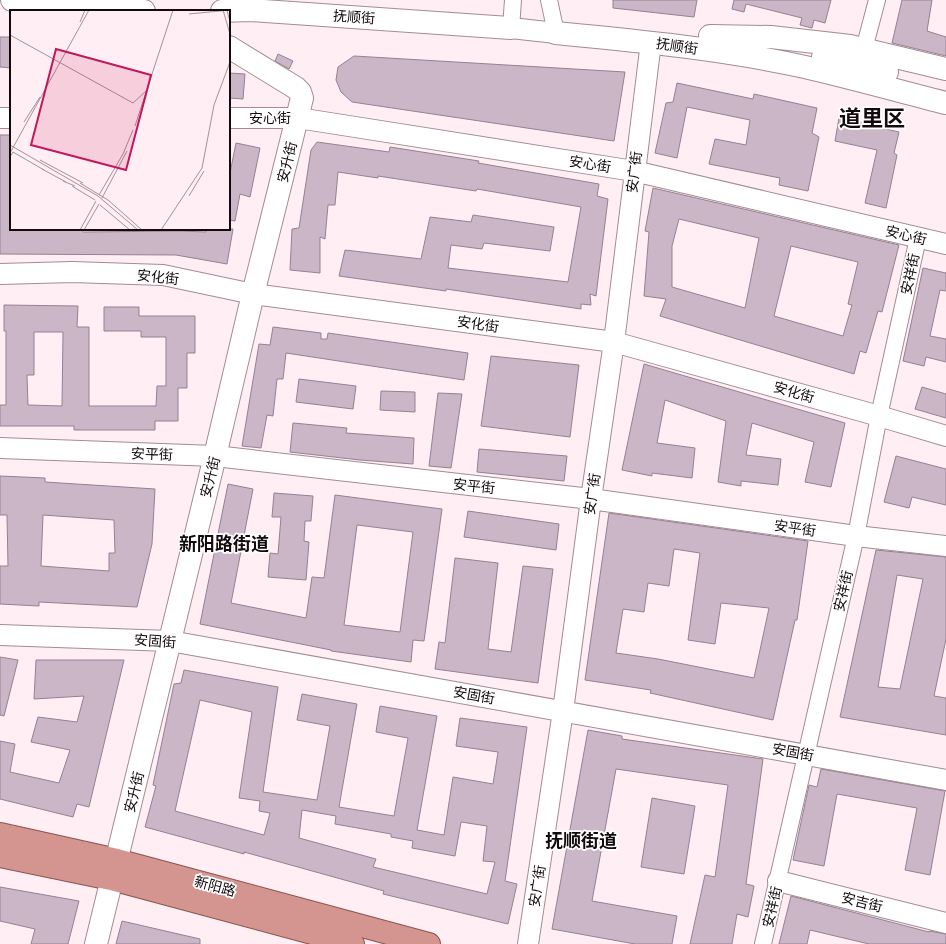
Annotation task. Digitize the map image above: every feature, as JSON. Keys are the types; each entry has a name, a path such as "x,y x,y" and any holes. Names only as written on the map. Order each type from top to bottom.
{"highway":[{"name":"新阳路","path":"0,834 353,944"},
{"name":"新阳路","path":"0,856 114,870 429,944"}],"main road":[{"path":"12,0 132,10"},
{"name":"抚顺街","path":"230,11 249,10 511,28"},
{"name":"抚顺街","path":"556,32 657,28 782,48 854,64 946,88"},
{"name":"抚顺街","path":"556,32 651,42 804,67 946,103"},
{"name":"抚顺街","path":"710,36 771,37 850,46 946,70"},
{"name":"安升街","path":"96,944 253,294 302,98 300,92 296,88 230,48"}],"street":[{"path":"513,0 511,28 556,32 549,0"},
{"path":"864,49 877,0"},
{"name":"安广街","path":"528,944 563,711 591,499 614,342 651,42"},
{"name":"安心街","path":"230,118 298,118 634,171 946,244"},
{"name":"安祥街","path":"763,944 856,536 879,416 918,238"},
{"name":"安化街","path":"0,274 72,272 163,275 253,294 614,342 946,436"},
{"name":"安平街","path":"0,448 215,456 591,499 856,536 946,546"},
{"name":"安固街","path":"0,636 170,641 946,780"},
{"name":"安吉街","path":"778,881 946,923"}],"building":[{"path":"613,0 697,0 694,17 613,8"},
{"path":"734,0 831,0 825,23 814,20 812,28 800,25 802,18 746,4 744,12 732,9"},
{"path":"902,0 932,0 927,31 946,37 946,56 892,43"},
{"path":"0,37 10,37 10,68 0,67"},
{"path":"278,54 293,61 289,69 275,61"},
{"path":"354,56 625,72 614,141 352,102 341,92 336,80 338,67"},
{"path":"230,73 245,74 243,99 230,98"},
{"path":"677,83 753,99 754,94 817,108 812,133 819,137 808,191 779,185 780,178 709,164 715,139 746,145 750,120 687,107 677,158 655,153 666,103 673,102"},
{"path":"839,118 899,132 894,153 897,155 886,208 865,203 877,150 835,141"},
{"path":"0,135 10,135 10,230 82,230 83,232 206,232 206,230 233,229 227,264 176,255 0,254"},
{"path":"317,142 389,152 390,147 479,161 478,163 599,184 597,196 608,199 596,296 590,294 591,305 581,304 581,309 446,289 446,291 339,276 345,250 421,259 430,217 471,222 473,215 554,227 550,251 484,243 482,249 451,245 448,268 568,282 581,207 477,189 476,191 378,176 378,178 338,172 335,205 328,205 325,239 320,237 320,273 290,270 292,229 299,228 311,150"},
{"path":"236,143 260,148 250,197 240,194 235,221 230,220 230,173"},
{"path":"653,188 899,245 882,312 878,311 866,353 860,351 854,374 660,316 666,299 644,296 649,232 645,231","holes":["679,219 759,238 745,308 672,287 672,246","791,246 858,262 848,304 852,305 843,336 774,316"]},
{"path":"923,268 946,273 946,291 940,290 930,336 946,339 946,362 926,357 924,366 903,361"},
{"path":"4,305 78,306 77,327 89,327 89,406 156,406 157,386 166,386 166,337 141,337 141,331 104,331 104,307 139,307 139,316 195,316 195,353 187,353 187,388 178,388 178,421 155,421 155,430 74,430 74,426 0,426 0,405 6,405 6,331 4,331","holes":["34,332 63,332 62,406 28,405 27,375 34,375"]},
{"path":"273,327 321,333 321,339 327,339 328,333 468,353 464,380 286,353 283,379 277,379 273,416 267,415 261,448 242,446 259,344 270,345"},
{"path":"491,356 579,365 570,437 481,426"},
{"path":"644,364 845,423 831,487 805,482 814,442 752,423 746,455 781,459 778,485 741,481 741,486 718,482 726,421 665,400 657,443 695,448 692,478 652,473 652,476 622,470"},
{"path":"299,379 356,386 353,409 296,402"},
{"path":"922,387 946,394 946,418 915,409"},
{"path":"381,391 415,392 415,412 380,410"},
{"path":"438,393 462,394 451,468 429,466"},
{"path":"293,423 347,428 346,433 414,438 413,464 290,452"},
{"path":"479,449 567,456 564,481 477,472"},
{"path":"896,456 946,469 946,505 912,497 909,508 884,502"},
{"path":"0,476 45,478 45,482 155,489 152,544 137,607 39,602 39,606 0,604 0,566 8,566 7,515 0,515","holes":["43,515 114,520 115,553 109,553 109,571 41,566"]},
{"path":"228,484 253,489 231,603 306,618 312,577 324,578 335,495 442,509 424,641 413,640 411,662 331,651 200,624","holes":["357,525 413,532 400,632 344,625"]},
{"path":"274,493 313,496 311,521 305,521 304,541 309,542 306,580 268,577 270,553 278,554 281,517 272,517"},
{"path":"468,511 559,524 556,550 464,537"},
{"path":"609,513 808,541 797,620 795,620 773,720 650,693 651,690 585,680","holes":["674,549 700,553 688,640 715,644 721,603 769,608 754,678 658,659 616,653 623,609 644,612 648,583 669,586"]},
{"path":"876,550 946,557 946,639 934,696 946,698 946,735 840,717","holes":["897,575 923,579 900,689 878,687"]},
{"path":"455,558 498,563 488,649 511,652 523,566 553,569 538,683 435,669 439,642 445,643"},
{"path":"0,657 18,660 4,716 0,715"},
{"path":"36,660 124,660 89,807 77,804 73,817 0,799 0,741 15,744 10,772 59,783 70,750 31,742 38,717 77,722 84,696 34,699"},
{"path":"184,670 278,687 263,792 317,800 330,726 297,720 302,694 357,704 339,807 394,816 408,738 376,732 380,706 437,716 417,830 444,835 453,777 493,784 498,752 456,746 460,718 527,727 505,881 517,884 508,924 383,894 384,891 244,852 244,854 145,827 156,786 153,785 174,684 181,683","holes":["200,700 252,712 239,798 260,801 259,811 270,813 264,835 175,811","302,810 336,816 335,824 391,834 391,837 413,841 412,848 455,856 461,822 487,826 483,861 495,862 487,894 373,867 376,859 299,838"]},
{"path":"588,730 622,736 622,739 763,759 746,884 754,886 748,917 737,914 732,944 690,944 705,875 715,877 728,785 616,769 592,901 677,916 672,944 635,944 552,929"},
{"path":"821,769 945,791 930,875 905,870 917,808 837,794 824,866 793,860 809,785 817,787"},
{"path":"652,798 695,806 684,874 641,867"},
{"path":"0,887 79,901 68,944 31,944 35,929 0,921"},
{"path":"791,896 929,932 946,934 946,944 869,944 810,930 807,944 779,944"},
{"path":"122,921 200,939 200,944 116,944"}],"district":[{"name":"道里区","path":"872,118"},
{"name":"新阳路街道","path":"224,544"},
{"name":"抚顺街道","path":"581,841"}]}
